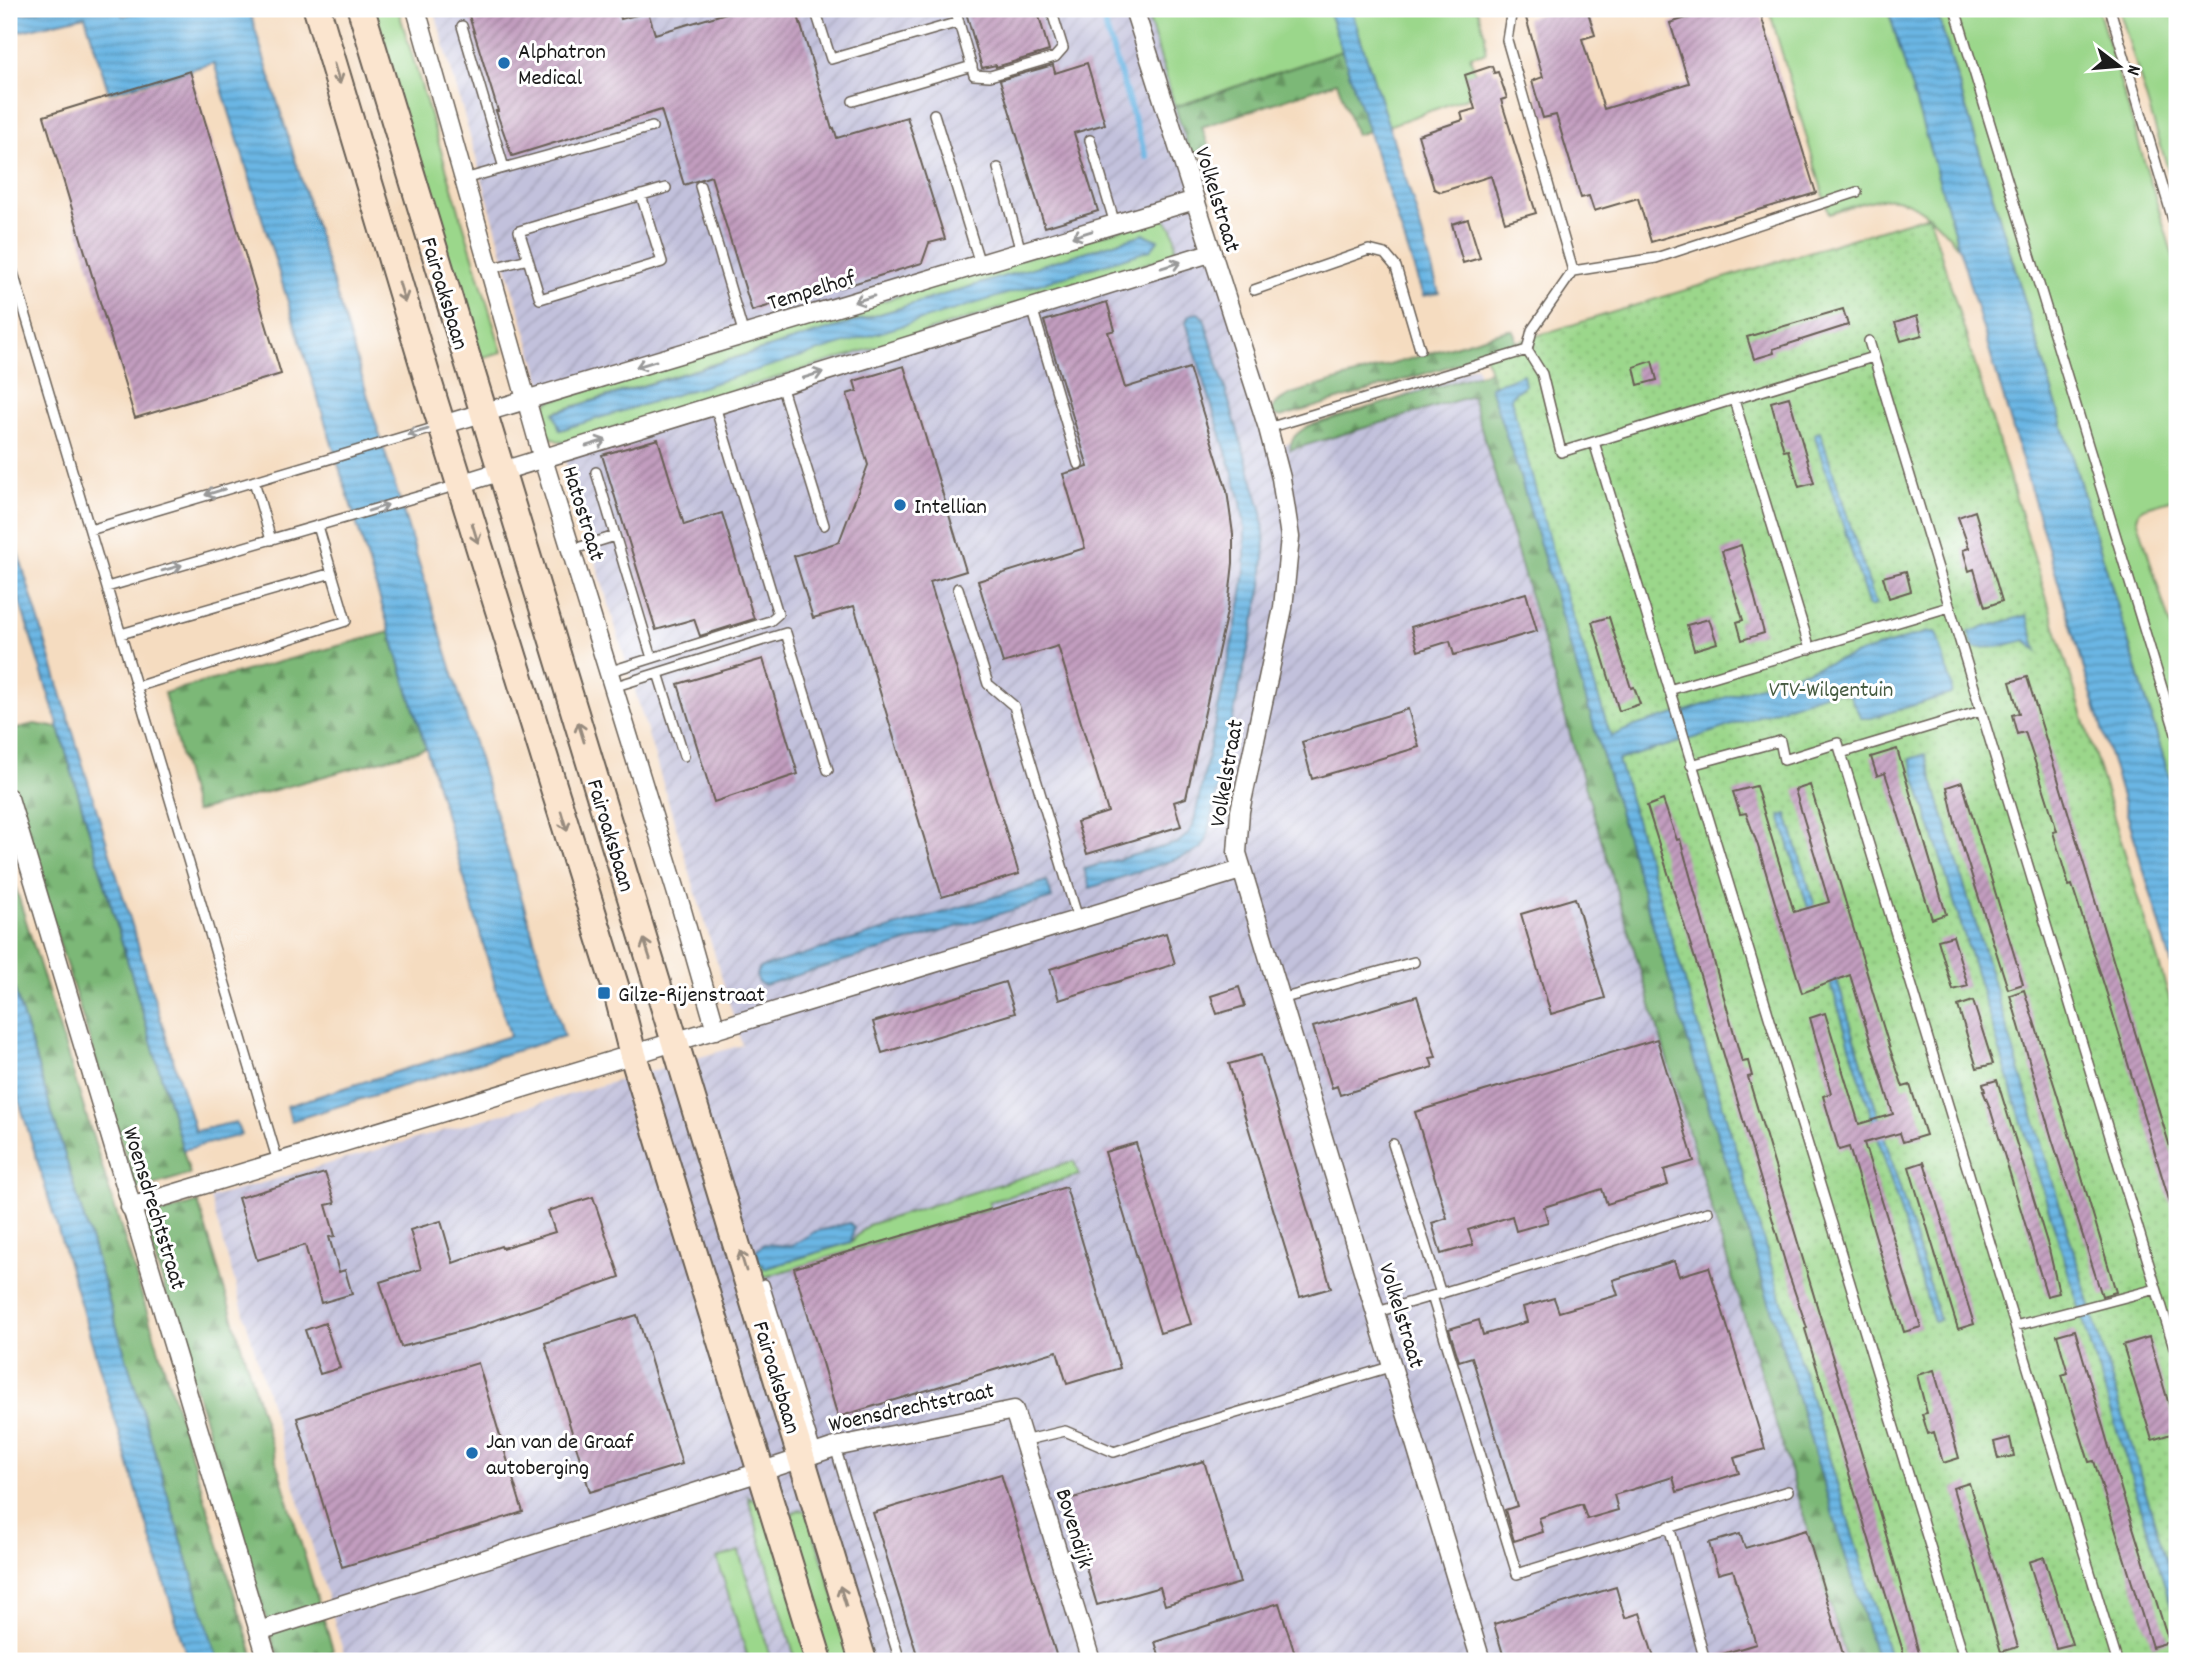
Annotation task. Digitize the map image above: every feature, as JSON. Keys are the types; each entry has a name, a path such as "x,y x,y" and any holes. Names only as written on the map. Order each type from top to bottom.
{"main road":[{"name":"Fairoaksbaan","path":"317,9 819,1661"},
{"name":"Fairoaksbaan","path":"361,9 676,1042 809,1455 863,1661"}],"street":[{"name":"Hatostraat","path":"416,9 543,459 716,1030"},
{"name":"Volkelstraat","path":"1134,9 1268,428 1281,478 1290,537 1283,608 1240,811 1237,853 1481,1661"},
{"name":"Tempelhof","path":"442,425 1195,200"},
{"path":"460,484 1210,253"},
{"name":"Woensdrechtstraat","path":"9,798 268,1661"},
{"path":"130,1207 1241,870"},
{"name":"Woensdrechtstraat","path":"259,1631 835,1447 1014,1410"},
{"name":"Bovendijk","path":"1014,1410 1091,1661"}],"lane":[{"path":"815,9 831,59 959,22"},
{"path":"955,9 974,75 990,76 1055,57 1063,48 1051,9"},
{"path":"1512,9 1507,40 1573,271"},
{"path":"1955,9 2177,737"},
{"path":"2110,9 2177,233"},
{"path":"461,26 504,168"},
{"path":"853,101 972,66"},
{"path":"934,114 980,264"},
{"path":"464,179 652,127"},
{"path":"1090,140 1115,224"},
{"path":"998,168 1021,252"},
{"path":"700,186 744,335"},
{"path":"641,195 662,262 540,299 519,231 641,195 666,188"},
{"path":"1857,192 1656,258 1573,271 1532,330 1527,350 1542,374 1561,452 1873,357"},
{"path":"1254,290 1369,250 1385,254 1396,267 1420,348"},
{"path":"9,258 278,1162"},
{"path":"489,269 528,259"},
{"path":"1031,307 1078,464"},
{"path":"1869,341 2177,1357"},
{"path":"1268,428 1527,350"},
{"path":"780,385 824,525"},
{"path":"1734,400 1810,649"},
{"path":"611,680 652,659 771,621 778,614 715,405"},
{"path":"90,530 442,425"},
{"path":"1594,442 1965,1661"},
{"path":"596,472 652,659"},
{"path":"254,481 271,540"},
{"path":"107,587 460,484"},
{"path":"136,687 346,621 318,526"},
{"path":"571,550 615,537"},
{"path":"121,634 332,573"},
{"path":"958,588 988,684 1014,706 1078,919"},
{"path":"1669,690 1949,607"},
{"path":"611,680 657,673 786,634 828,770"},
{"path":"657,673 684,757"},
{"path":"1841,753 1980,711"},
{"path":"1691,765 1780,741 1784,760 1838,743 2117,1661"},
{"path":"1281,999 1414,962"},
{"path":"1393,1144 1517,1574 1788,1491"},
{"path":"1377,1312 1708,1212"},
{"path":"764,1284 809,1455"},
{"path":"2015,1326 2156,1289"},
{"path":"1023,1441 1065,1430 1114,1452 1393,1366"},
{"path":"835,1447 900,1661"},
{"path":"1669,1526 1704,1661"}],"shaded area":[{"path":"434,9 1145,9 1261,379 1275,449 1476,365 1869,1661 346,1661 210,1198 742,1045 515,295"}],"green space":[{"path":"370,9 398,9 502,352 477,359"},
{"path":"1146,9 1328,9 1342,51 1175,107"},
{"path":"1351,9 1477,9 1485,35 1486,53 1470,56 1478,82 1469,85 1469,97 1388,126"},
{"path":"1769,9 1888,9 1952,220 1957,246 1925,212 1905,201 1876,200 1829,214"},
{"path":"1936,9 2098,9 2177,269 2177,498 2143,508 2137,518 2177,648 2177,785 2171,782"},
{"path":"2119,9 2177,9 2177,199"},
{"path":"1342,51 1369,131 1356,135 1337,82 1202,127 1209,148 1207,154 1192,158 1175,107"},
{"name":"VTV-Wilgentuin","path":"1929,215 2177,1023 2177,1661 1885,1661 1484,352"},
{"path":"1161,217 1169,223 1175,236 1175,250 1171,256 568,442 553,439 544,428 542,413 550,401","holes":["1144,234 561,430 555,412"]},
{"path":"1513,330 1515,338 1510,348 1281,417 1271,414 1276,404 1291,394"},
{"path":"1506,366 1522,374 1490,387 1521,480 1678,1010 1877,1661 1847,1661 1579,765 1472,396 1290,450 1295,436 1308,426"},
{"path":"390,632 426,748 195,812 164,693"},
{"path":"34,724 59,728 190,1174 136,1190 9,780 9,730"},
{"path":"9,866 255,1661 218,1661 9,971"},
{"path":"1074,1161 1079,1175 989,1202 990,1209 758,1279 753,1265 762,1263 764,1269 851,1242 868,1225"},
{"path":"198,1202 333,1650 315,1659 279,1661 143,1219"},
{"path":"748,1497 765,1506 812,1661 796,1661"},
{"path":"800,1510 806,1511 856,1661 827,1661 786,1519"},
{"path":"739,1551 772,1661 749,1661 717,1558"}],"water":[{"path":"9,9 21,9 23,14 44,9 120,9 123,16 146,9 249,9 564,1036 291,1121 287,1106 510,1036 426,748 214,63 109,93 85,16 9,34"},
{"path":"1328,9 1351,9 1413,201 1439,293 1423,296"},
{"path":"1888,9 1936,9 2171,782 2177,816 2177,982"},
{"path":"1144,234 1158,240 1151,250 560,430 554,413"},
{"path":"1198,313 1204,318 1262,512 1265,545 1262,586 1206,841 1201,849 1188,855 1090,888 1084,869 1177,843 1193,826 1241,601 1245,570 1245,528 1240,497 1186,322 1189,315"},
{"path":"1523,374 1525,385 1513,394 1511,399 1552,550 1611,737 1641,724 1928,632 1936,632 1952,686 1951,694 1871,718 1861,718 1849,694 1830,692 1697,737 1618,760 1891,1661 1877,1661 1678,1010 1521,480 1490,387"},
{"path":"1820,431 1876,605 1869,607 1814,434"},
{"path":"9,523 195,1131 236,1122 241,1135 183,1150 9,567"},
{"path":"2027,615 2037,651 2026,640 1997,647 1974,648 1968,632"},
{"path":"1925,754 2177,1597 2177,1625 1910,759"},
{"path":"1787,814 1940,1320 1934,1322 1780,816"},
{"path":"1047,881 1052,898 765,985 759,983 756,975 759,968"},
{"path":"9,971 218,1661 188,1661 9,1067"},
{"path":"850,1223 854,1228 851,1242 764,1269 762,1263 759,1264 756,1251 764,1244 791,1246 814,1232"}],"building":[{"path":"467,9 618,9 621,19 648,12 655,34 740,9 796,9 837,138 907,117 945,239 929,243 922,263 803,299 796,297 752,311 711,176 684,185 661,110 512,156 496,111"},
{"path":"965,9 1037,9 1049,51 996,67 982,68"},
{"path":"1560,9 1587,9 1595,35 1582,39 1604,109 1689,83 1670,23 1716,9 1759,9 1816,193 1651,242 1638,198 1594,211 1589,196 1581,198 1556,115 1543,118 1532,81 1543,77 1526,18"},
{"path":"1087,63 1105,124 1074,133 1098,211 1045,227 1000,80 1053,65 1055,73"},
{"path":"1492,66 1494,73 1498,72 1507,98 1501,100 1536,213 1505,222 1491,176 1441,192 1434,189 1418,135 1463,120 1461,113 1475,109 1465,75"},
{"path":"190,71 281,374 135,418 44,116"},
{"path":"1468,219 1480,258 1463,263 1452,224"},
{"path":"1107,302 1115,330 1108,332 1125,388 1189,368 1227,491 1233,534 1233,563 1228,607 1186,798 1174,802 1181,826 1087,854 1077,822 1108,812 1058,646 1003,663 978,581 1085,548 1063,474 1088,467 1044,321"},
{"path":"1843,309 1848,325 1773,349 1774,353 1754,359 1747,337"},
{"path":"1917,316 1922,335 1901,341 1895,323"},
{"path":"1652,361 1657,380 1638,385 1634,367"},
{"path":"904,366 966,571 930,582 1019,874 942,897 854,606 813,618 794,556 839,542 868,465 847,394 857,391 854,381"},
{"path":"1789,397 1814,483 1799,487 1788,450 1784,451 1771,402"},
{"path":"658,439 684,525 722,513 754,619 700,636 694,619 656,630 602,455"},
{"path":"1975,511 2002,601 1985,607 1974,569 1969,571 1963,550 1969,548 1958,517"},
{"path":"1741,545 1764,633 1742,640 1737,622 1743,620 1722,551"},
{"path":"1906,571 1911,591 1889,598 1883,577"},
{"path":"1526,593 1537,631 1454,655 1450,641 1418,651 1411,627"},
{"path":"1609,617 1631,688 1634,687 1640,704 1619,711 1592,622"},
{"path":"1709,619 1717,643 1694,650 1687,625"},
{"path":"763,659 798,774 714,802 678,684"},
{"path":"2027,677 2177,1170 2177,1213 2173,1213 2107,994 2072,885 2069,886 2053,832 2057,831 2025,732 2017,734 2012,715 2019,713 2010,682"},
{"path":"1408,709 1419,747 1312,779 1302,742"},
{"path":"1897,749 1946,914 1932,919 1885,773 1877,776 1871,757"},
{"path":"1962,782 2023,984 2008,989 1955,823 1947,787"},
{"path":"1810,785 1890,1049 1903,1087 1910,1085 1926,1135 1903,1142 1900,1133 1864,1143 1921,1327 1904,1332 1849,1147 1839,1150 1823,1096 1831,1093 1810,1018 1825,1013 1859,1124 1893,1114 1850,975 1802,993 1758,846 1746,813 1740,814 1733,792 1756,786 1794,912 1829,902 1795,790"},
{"path":"1663,800 1677,840 1680,839 1742,1062 1748,1061 1752,1076 1748,1077 1896,1568 1921,1661 1906,1661 1647,806"},
{"path":"1575,898 1605,998 1551,1014 1521,914"},
{"path":"1166,933 1175,964 1059,1000 1050,969"},
{"path":"1953,936 1968,986 1953,990 1938,940"},
{"path":"1005,982 1015,1013 882,1053 873,1022"},
{"path":"1239,987 1245,1006 1217,1014 1211,996"},
{"path":"2024,990 2116,1292 2102,1296 2010,995"},
{"path":"1417,996 1436,1057 1430,1058 1433,1067 1340,1095 1337,1086 1332,1088 1313,1027"},
{"path":"1973,1001 1993,1064 1977,1068 1958,1006"},
{"path":"1657,1039 1694,1161 1664,1170 1668,1185 1607,1204 1602,1189 1544,1207 1548,1222 1516,1231 1512,1216 1468,1230 1473,1245 1441,1254 1432,1223 1447,1218 1415,1112"},
{"path":"1261,1055 1331,1288 1300,1297 1229,1064"},
{"path":"1997,1080 2049,1249 2059,1293 2047,1296 1983,1091 1983,1084"},
{"path":"1136,1143 1191,1324 1160,1333 1105,1152"},
{"path":"1924,1162 1974,1324 1958,1329 1909,1167"},
{"path":"325,1173 335,1203 326,1205 335,1236 329,1237 339,1272 345,1270 352,1294 321,1303 305,1245 257,1260 238,1198"},
{"path":"1066,1187 1120,1368 1067,1384 1057,1351 838,1417 794,1268"},
{"path":"593,1197 620,1277 472,1328 401,1347 380,1282 421,1269 410,1230 441,1221 453,1263 501,1246 502,1248 555,1232 548,1211"},
{"path":"1674,1261 1679,1276 1709,1267 1765,1449 1734,1458 1739,1473 1677,1492 1673,1477 1614,1495 1618,1510 1587,1519 1582,1504 1539,1518 1543,1532 1514,1541 1505,1510 1517,1506 1472,1357 1459,1361 1449,1329 1479,1320 1483,1335 1527,1322 1523,1307 1554,1298 1559,1312 1618,1295 1613,1280"},
{"path":"637,1315 682,1464 590,1492 545,1343"},
{"path":"325,1323 340,1368 320,1374 305,1330"},
{"path":"2075,1330 2169,1642 2152,1647 2094,1461 2089,1462 2062,1375 2068,1373 2057,1335"},
{"path":"2149,1337 2177,1432 2152,1440 2123,1345"},
{"path":"478,1363 523,1512 342,1567 297,1418"},
{"path":"1934,1370 1959,1458 1943,1463 1934,1432 1928,1434 1922,1414 1927,1413 1917,1375"},
{"path":"2010,1438 2014,1456 1998,1459 1994,1442"},
{"path":"1204,1461 1240,1583 1165,1605 1160,1587 1097,1605 1066,1500"},
{"path":"1001,1474 1058,1661 919,1661 873,1513"},
{"path":"1969,1483 2018,1647 2001,1652 1953,1488"},
{"path":"1806,1530 1845,1661 1713,1661 1712,1657 1756,1644 1733,1570 1718,1574 1709,1543 1740,1534 1745,1548"},
{"path":"2044,1557 2072,1644 2056,1648 2029,1562"},
{"path":"1616,1587 1625,1618 1640,1613 1655,1661 1505,1661 1494,1624"},
{"path":"1279,1603 1297,1661 1161,1661 1155,1642"}],"waterway":[{"path":"1100,9 1146,157"}],"place":[{"name":"Alphatron Medical","path":"504,63"},
{"name":"Intellian","path":"900,505"},
{"name":"Gilze-Rijenstraat","path":"604,993"},
{"name":"Jan van de Graaf autoberging","path":"472,1453"}]}
